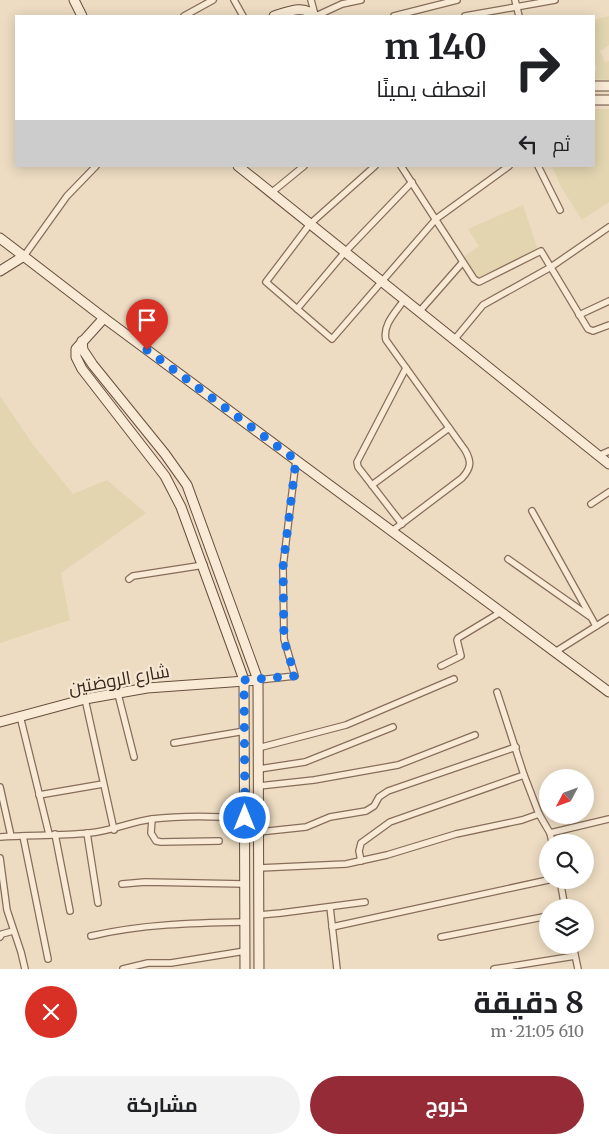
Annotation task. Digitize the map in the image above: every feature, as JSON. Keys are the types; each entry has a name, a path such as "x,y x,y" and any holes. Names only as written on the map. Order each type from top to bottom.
{"main road":[{"path":"74,0 82,15"},
{"path":"278,15 302,9 314,15"},
{"path":"595,86 609,86"},
{"path":"595,100 609,100"},
{"path":"239,167 609,464"},
{"path":"0,238 104,318 609,692"},
{"path":"0,271 24,256"},
{"path":"104,318 82,341 75,352 80,367 170,484 181,506 204,565 244,680 245,969"},
{"path":"82,341 83,350 93,365 170,460 187,485 258,680 259,969"},
{"name":"شارع الروضتين","path":"0,722 85,699 147,688 258,680"}],"street":[{"path":"186,15 213,0"},
{"path":"234,0 242,15"},
{"path":"311,0 315,15"},
{"path":"317,15 342,4 360,0"},
{"path":"398,15 457,0"},
{"path":"515,0 519,15"},
{"path":"469,15 554,0"},
{"path":"24,256 67,196 95,167"},
{"path":"271,193 303,167"},
{"path":"374,167 310,224 266,282 332,339 436,219 508,167"},
{"path":"402,167 471,276 479,282 542,251 588,329 593,331 609,325"},
{"path":"538,167 560,210"},
{"path":"297,309 345,252 412,182"},
{"path":"454,340 483,305 551,267 609,227"},
{"path":"419,312 462,262"},
{"path":"392,531 462,478 469,469 471,462 388,343 385,334 387,326 404,300"},
{"path":"579,316 609,301"},
{"path":"402,524 357,466 357,462 406,368"},
{"path":"372,485 449,428"},
{"path":"598,456 609,451"},
{"path":"258,680 295,676 284,640 283,567 296,460"},
{"path":"591,504 609,492"},
{"path":"532,511 596,626"},
{"path":"508,559 591,617"},
{"path":"129,579 133,576 204,565"},
{"path":"441,666 461,656 458,638 501,612"},
{"path":"555,652 609,618"},
{"path":"258,748 346,724 454,679"},
{"path":"497,692 524,775 539,812"},
{"path":"118,694 134,757"},
{"path":"85,699 114,830"},
{"path":"20,716 39,795 52,834 70,911"},
{"path":"258,769 305,762 393,727"},
{"path":"174,743 245,731"},
{"path":"259,786 314,780 398,765 476,735"},
{"path":"259,832 306,827 330,817 366,811 374,806 379,797 388,791 516,747"},
{"path":"361,861 359,850 361,843 390,822 524,775"},
{"path":"39,795 103,784"},
{"path":"0,787 11,836"},
{"path":"259,868 346,864 387,855 456,834 522,820 539,814"},
{"path":"0,837 114,830 122,826 152,819 211,816 245,818"},
{"path":"152,819 151,833 156,841 219,841"},
{"path":"545,824 550,833 609,819"},
{"path":"0,821 8,820"},
{"path":"87,833 98,903"},
{"path":"23,836 48,959"},
{"path":"0,858 6,910 25,969"},
{"path":"122,884 145,882 245,884"},
{"path":"332,927 539,882"},
{"path":"259,915 365,902"},
{"path":"330,907 337,969"},
{"path":"441,937 539,918"},
{"path":"91,936 119,929 173,923 245,922"},
{"path":"0,937 2,934 13,931"},
{"path":"123,969 148,963 171,963 245,951"},
{"path":"494,969 575,956 578,969"}],"shaded area":[{"path":"609,16 609,45 600,51 605,62 609,61 609,80 595,79 595,71 597,71 595,60 595,20"},
{"path":"595,109 609,109 609,202 582,220 561,187 552,167 595,167"},
{"path":"523,205 538,250 477,278 463,257 479,246 468,229"},
{"path":"0,396 34,446 73,494 107,480 146,513 61,573 70,620 0,643"}],"route":[{"path":"147,350 296,460 283,567 284,640 295,676 244,680 245,818"}]}
